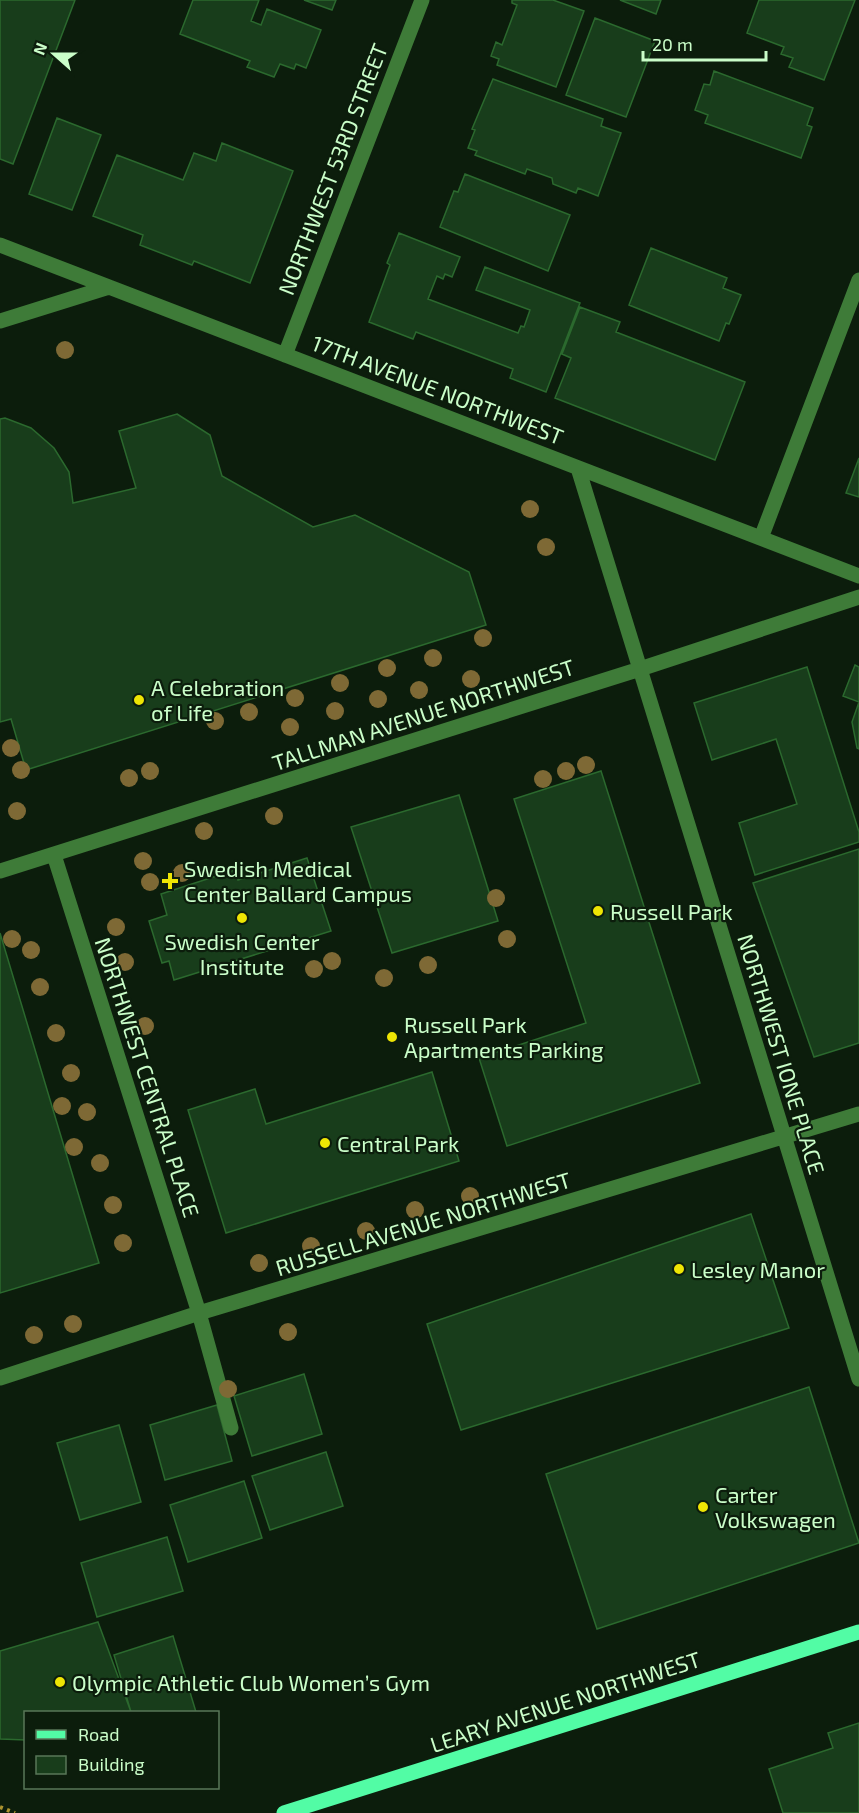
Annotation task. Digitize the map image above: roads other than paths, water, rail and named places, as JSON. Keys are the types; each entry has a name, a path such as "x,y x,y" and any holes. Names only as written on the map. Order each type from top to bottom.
{"main road":[{"name":"LEARY AVENUE NORTHWEST","path":"284,1813 859,1632"}],"street":[{"name":"NORTHWEST 53RD STREET","path":"285,355 422,0"},
{"name":"17TH AVENUE NORTHWEST","path":"0,245 859,576"},
{"path":"761,538 859,280"},
{"path":"0,321 109,287"},
{"name":"NORTHWEST IONE PLACE","path":"578,468 859,1379"},
{"name":"TALLMAN AVENUE NORTHWEST","path":"0,871 640,669 859,597"},
{"name":"NORTHWEST CENTRAL PLACE","path":"54,855 199,1313 231,1428"},
{"name":"RUSSELL AVENUE NORTHWEST","path":"0,1378 199,1313 859,1114"}],"place":[{"name":"A Celebration of Life","path":"139,700"},
{"name":"Swedish Medical Center Ballard Campus","path":"170,881"},
{"name":"Russell Park","path":"598,911"},
{"name":"Swedish Center Institute","path":"242,918"},
{"name":"Russell Park Apartments Parking","path":"392,1037"},
{"name":"Central Park","path":"325,1143"},
{"name":"Lesley Manor","path":"679,1269"},
{"name":"Carter Volkswagen","path":"703,1507"},
{"name":"Olympic Athletic Club Women’s Gym","path":"60,1682"}]}
